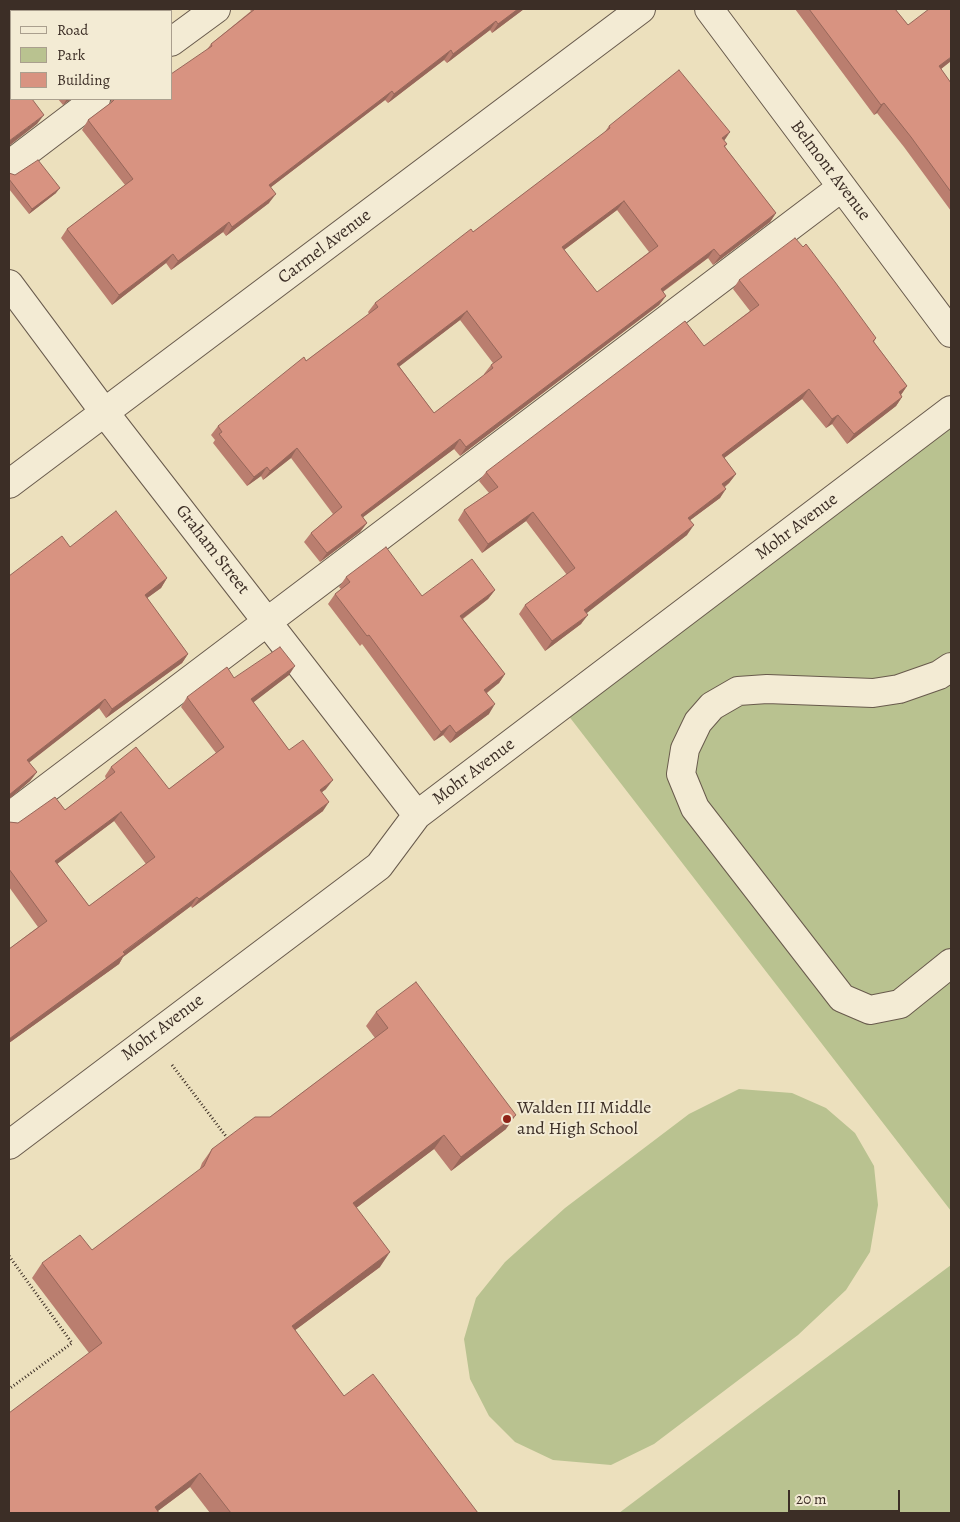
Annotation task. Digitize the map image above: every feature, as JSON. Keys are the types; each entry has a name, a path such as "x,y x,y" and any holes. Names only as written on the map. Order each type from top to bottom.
{"street":[{"path":"172,41 216,9"},
{"name":"Carmel Avenue","path":"9,484 641,9"},
{"name":"Belmont Avenue","path":"709,9 951,333"},
{"path":"9,165 95,100"},
{"path":"9,817 268,623 842,187"},
{"name":"Graham Street","path":"9,284 105,413 417,815"},
{"name":"Mohr Avenue","path":"9,1145 379,866 417,815 951,410"},
{"path":"951,667 939,675 899,689 873,693 767,689 738,691 712,706 698,722 685,749 681,774 695,808 842,998 870,1010 900,1004 951,963"}],"path":[{"path":"151,1038 230,1142"},
{"path":"9,1256 72,1343 9,1389"}],"green space":[{"path":"951,410 951,1211 561,706"},
{"path":"739,1089 792,1093 826,1108 855,1133 874,1166 878,1205 870,1252 846,1290 798,1335 654,1444 611,1465 553,1460 515,1442 489,1416 470,1379 464,1339 476,1298 505,1262 565,1208 689,1114"},
{"path":"951,1265 951,1513 619,1513 752,1413"}],"building":[{"path":"9,9 45,9 10,10 9,36"},
{"path":"47,9 157,9 156,10"},
{"path":"255,9 518,9 498,24 496,21 453,54 451,50 394,94 392,91 269,185 276,194 232,227 229,222 178,261 173,254 119,295 67,229 133,179 88,120 114,100 172,100 172,73 212,46 211,44"},
{"path":"809,9 895,9 908,25 929,9 951,9 951,57 939,66 951,83 951,192 911,137 884,103 881,105"},
{"path":"9,69 10,100 33,100 44,115 9,141"},
{"path":"679,70 730,132 722,138 727,144 724,146 776,213 720,256 714,249 661,289 666,296 466,447 460,439 361,515 367,523 327,553 311,533 342,507 297,448 270,471 267,467 254,477 219,434 222,432 218,426 304,357 306,361 378,307 375,303 471,229 473,232 610,128 609,126","holes":["624,201 658,246 597,292 562,247","467,311 502,357 491,365 493,368 434,413 397,364"]},
{"path":"38,160 60,188 32,209 9,179 9,173 15,175"},
{"path":"795,238 803,247 806,244 876,338 873,341 907,386 899,392 902,397 854,434 838,415 832,419 809,389 722,455 736,474 722,484 726,489 688,518 694,525 584,610 588,615 552,641 525,605 575,568 533,512 488,544 464,510 498,487 486,472 685,321 704,346 759,305 739,280"},
{"path":"116,511 167,578 145,595 188,654 112,709 105,699 27,760 37,772 9,795 9,576 62,536 70,547"},
{"path":"386,547 422,596 472,559 495,590 460,616 505,674 484,690 495,704 456,733 450,725 441,732 369,635 367,636 335,594 350,582 346,577"},
{"path":"280,647 295,666 251,699 289,750 303,740 333,780 320,790 329,802 199,899 197,897 123,952 125,954 9,1039 9,949 47,921 9,869 9,822 18,823 55,797 65,810 115,772 111,767 136,747 169,789 224,747 187,697 227,667 234,678","holes":["121,812 155,857 89,906 55,861"]},
{"path":"416,982 516,1115 461,1157 444,1135 353,1203 390,1252 292,1326 344,1396 373,1374 478,1513 231,1513 200,1473 155,1507 159,1513 9,1513 9,1413 102,1343 42,1263 80,1235 92,1250 204,1166 212,1149 255,1117 270,1117 388,1028 376,1012"}],"place":[{"name":"Walden III Middle and High School","path":"507,1119"}]}
